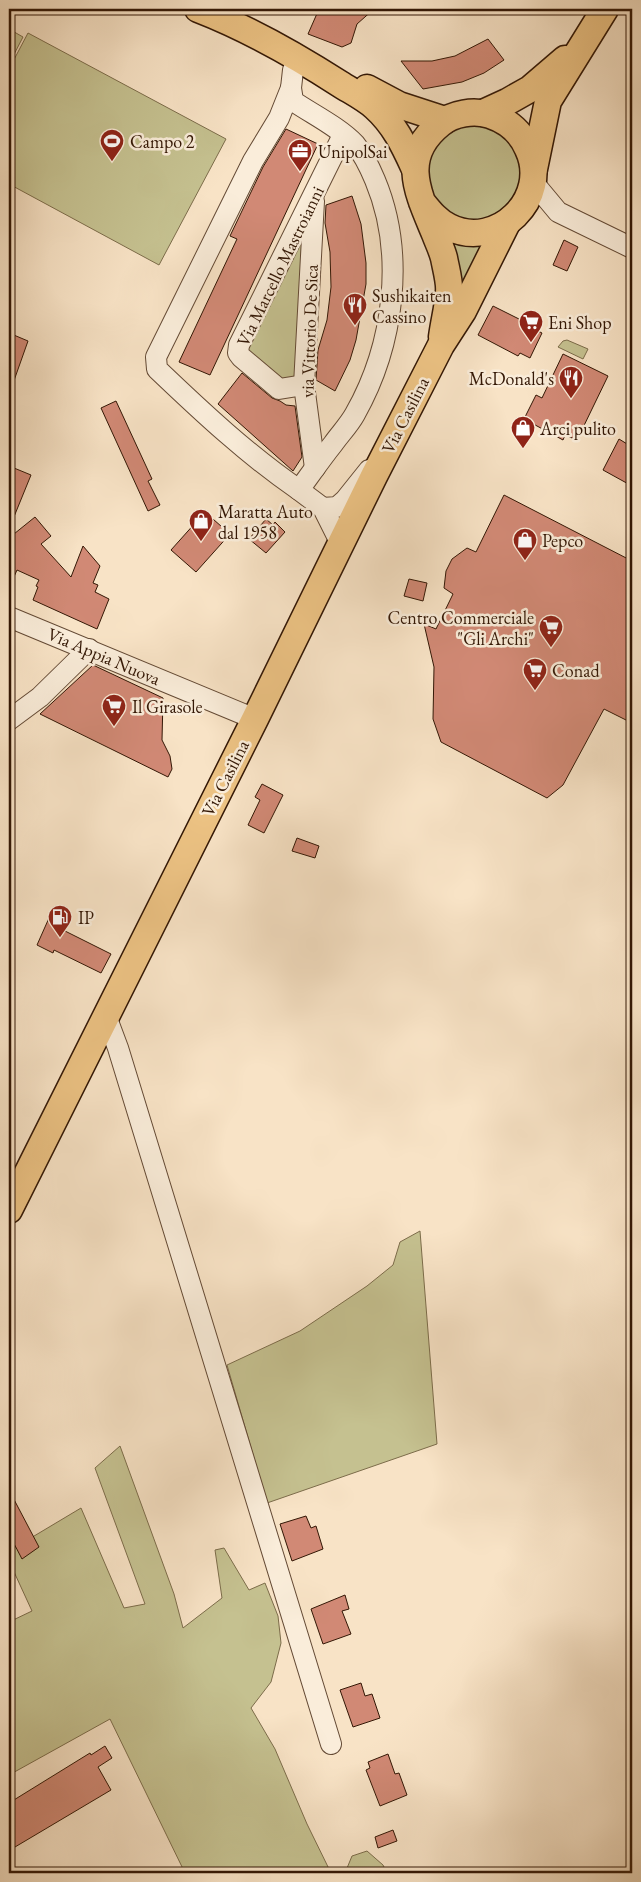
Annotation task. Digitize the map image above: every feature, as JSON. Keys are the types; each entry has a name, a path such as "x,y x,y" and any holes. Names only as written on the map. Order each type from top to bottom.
{"main road":[{"path":"198,9 216,16 306,62 377,101 399,105 444,120"},
{"path":"228,9 312,52 377,101"},
{"path":"533,177 548,101 606,9"},
{"path":"483,113 530,89 585,43"},
{"name":"Via Casilina","path":"377,101 387,120 402,140 414,167"},
{"name":"Via Casilina","path":"9,1210 441,345 463,311 513,217 529,199 533,177 531,155 524,140 513,127 499,118 483,113 463,113 444,120 430,132 419,148 414,167 415,185 444,256 449,290 441,345"},
{"name":"Via Casilina","path":"422,202 434,217 450,228 469,233 489,231 513,217"}],"street":[{"path":"299,490 354,415 369,385 383,344 387,324 392,284 393,251 390,231 379,191 368,165 354,144 293,101 291,88 293,70 306,62"},
{"path":"291,88 279,118 252,162 156,357 157,369 276,474 323,508 341,544"},
{"name":"Via Marcello Mastroianni","path":"304,386 279,389 238,353 239,345 343,135"},
{"path":"533,177 558,212 632,248"},
{"name":"via Vittorio De Sica","path":"314,194 304,386 315,468"},
{"path":"513,217 558,212"},
{"path":"323,508 337,507 345,500 391,444"},
{"name":"Via Appia Nuova","path":"9,617 255,720"},
{"path":"9,720 40,697 89,649"},
{"path":"106,1016 180,1246 331,1744"}],"shaded area":[{"path":"9,29 23,37 9,64"},
{"name":"Campo 2","path":"28,33 226,139 159,265 9,184 9,69"},
{"path":"486,120 514,142 522,172 520,186 508,205 488,218 478,221 456,219 428,198 425,146 435,132"},
{"path":"302,235 296,378 280,380 245,352"},
{"path":"452,241 488,241 459,298 458,261"},
{"path":"567,340 588,349 583,359 558,347 563,341"},
{"path":"420,1231 437,1444 267,1503 227,1365 300,1331 367,1286 393,1265 400,1242"},
{"path":"120,1446 174,1594 183,1628 222,1598 215,1550 224,1548 249,1590 265,1583 278,1616 281,1643 271,1682 251,1708 275,1749 307,1824 331,1873 185,1873 110,1719 9,1775 9,1622 32,1611 9,1561 9,1551 81,1508 124,1608 145,1604 95,1468"},
{"path":"367,1851 383,1865 387,1873 345,1873 352,1856"}],"building":[{"path":"319,9 374,9 357,24 351,43 342,47 308,34"},
{"path":"488,39 504,60 484,73 462,82 423,89 401,61 432,61 455,56"},
{"path":"286,129 318,144 210,375 179,362 237,239 230,236 263,167"},
{"path":"352,196 361,224 366,263 366,284 356,340 350,360 335,391 316,380 318,350 327,320 331,287 330,252 325,223 326,205"},
{"path":"564,240 578,247 567,271 553,265"},
{"path":"493,306 533,326 532,328 542,333 530,358 520,353 518,356 478,335"},
{"path":"9,333 28,341 11,389 9,389"},
{"path":"563,354 608,376 577,440 565,435 563,440 524,419 536,395 542,398"},
{"path":"242,373 272,398 286,405 295,406 302,457 293,471 218,404"},
{"path":"116,401 152,479 148,481 160,505 148,511 101,408"},
{"path":"619,439 632,447 632,486 603,470"},
{"path":"14,468 31,475 9,529 9,482"},
{"path":"504,495 632,561 632,723 604,709 563,785 547,798 441,742 433,719 434,667 424,624 436,629 453,594 444,588 446,571 452,559 467,548 476,552"},
{"name":"Maratta Auto dal 1958","path":"205,512 230,534 196,572 171,550"},
{"path":"35,517 51,536 41,544 71,577 83,546 100,566 93,583 98,585 95,592 109,599 97,629 33,600 39,580 17,570 9,588 9,538"},
{"path":"266,519 273,525 275,522 285,532 266,553 249,539"},
{"path":"409,579 427,583 423,601 404,596"},
{"name":"Il Girasole","path":"93,665 163,698 162,740 170,756 172,769 168,777 40,714"},
{"path":"262,784 283,795 264,833 248,825 260,800 255,797"},
{"path":"297,838 319,846 315,858 292,851"},
{"name":"IP","path":"53,909 69,918 63,930 111,954 101,973 54,950 53,953 37,945"},
{"path":"9,1490 39,1547 22,1559 9,1534"},
{"path":"306,1516 311,1528 316,1526 323,1549 292,1561 280,1524"},
{"path":"345,1595 349,1609 342,1611 351,1634 323,1644 311,1609"},
{"path":"361,1683 365,1696 372,1694 380,1718 353,1727 340,1690"},
{"path":"105,1746 112,1758 98,1767 111,1790 15,1847 9,1838 9,1803 90,1753 91,1755"},
{"path":"388,1754 395,1774 399,1773 407,1795 380,1806 366,1770 370,1768 368,1762"},
{"path":"393,1830 397,1841 378,1848 375,1837"}],"place":[{"name":"Campo 2","path":"112,162"},
{"name":"UnipolSai","path":"300,172"},
{"name":"Sushikaiten Cassino","path":"355,326"},
{"name":"Eni Shop","path":"531,343"},
{"name":"McDonald's","path":"571,399"},
{"name":"Arci pulito","path":"523,449"},
{"name":"Maratta Auto dal 1958","path":"201,542"},
{"name":"Pepco","path":"525,561"},
{"name":"Centro Commerciale \"Gli Archi\"","path":"551,648"},
{"name":"Conad","path":"535,691"},
{"name":"Il Girasole","path":"114,727"},
{"name":"IP","path":"60,938"}]}
